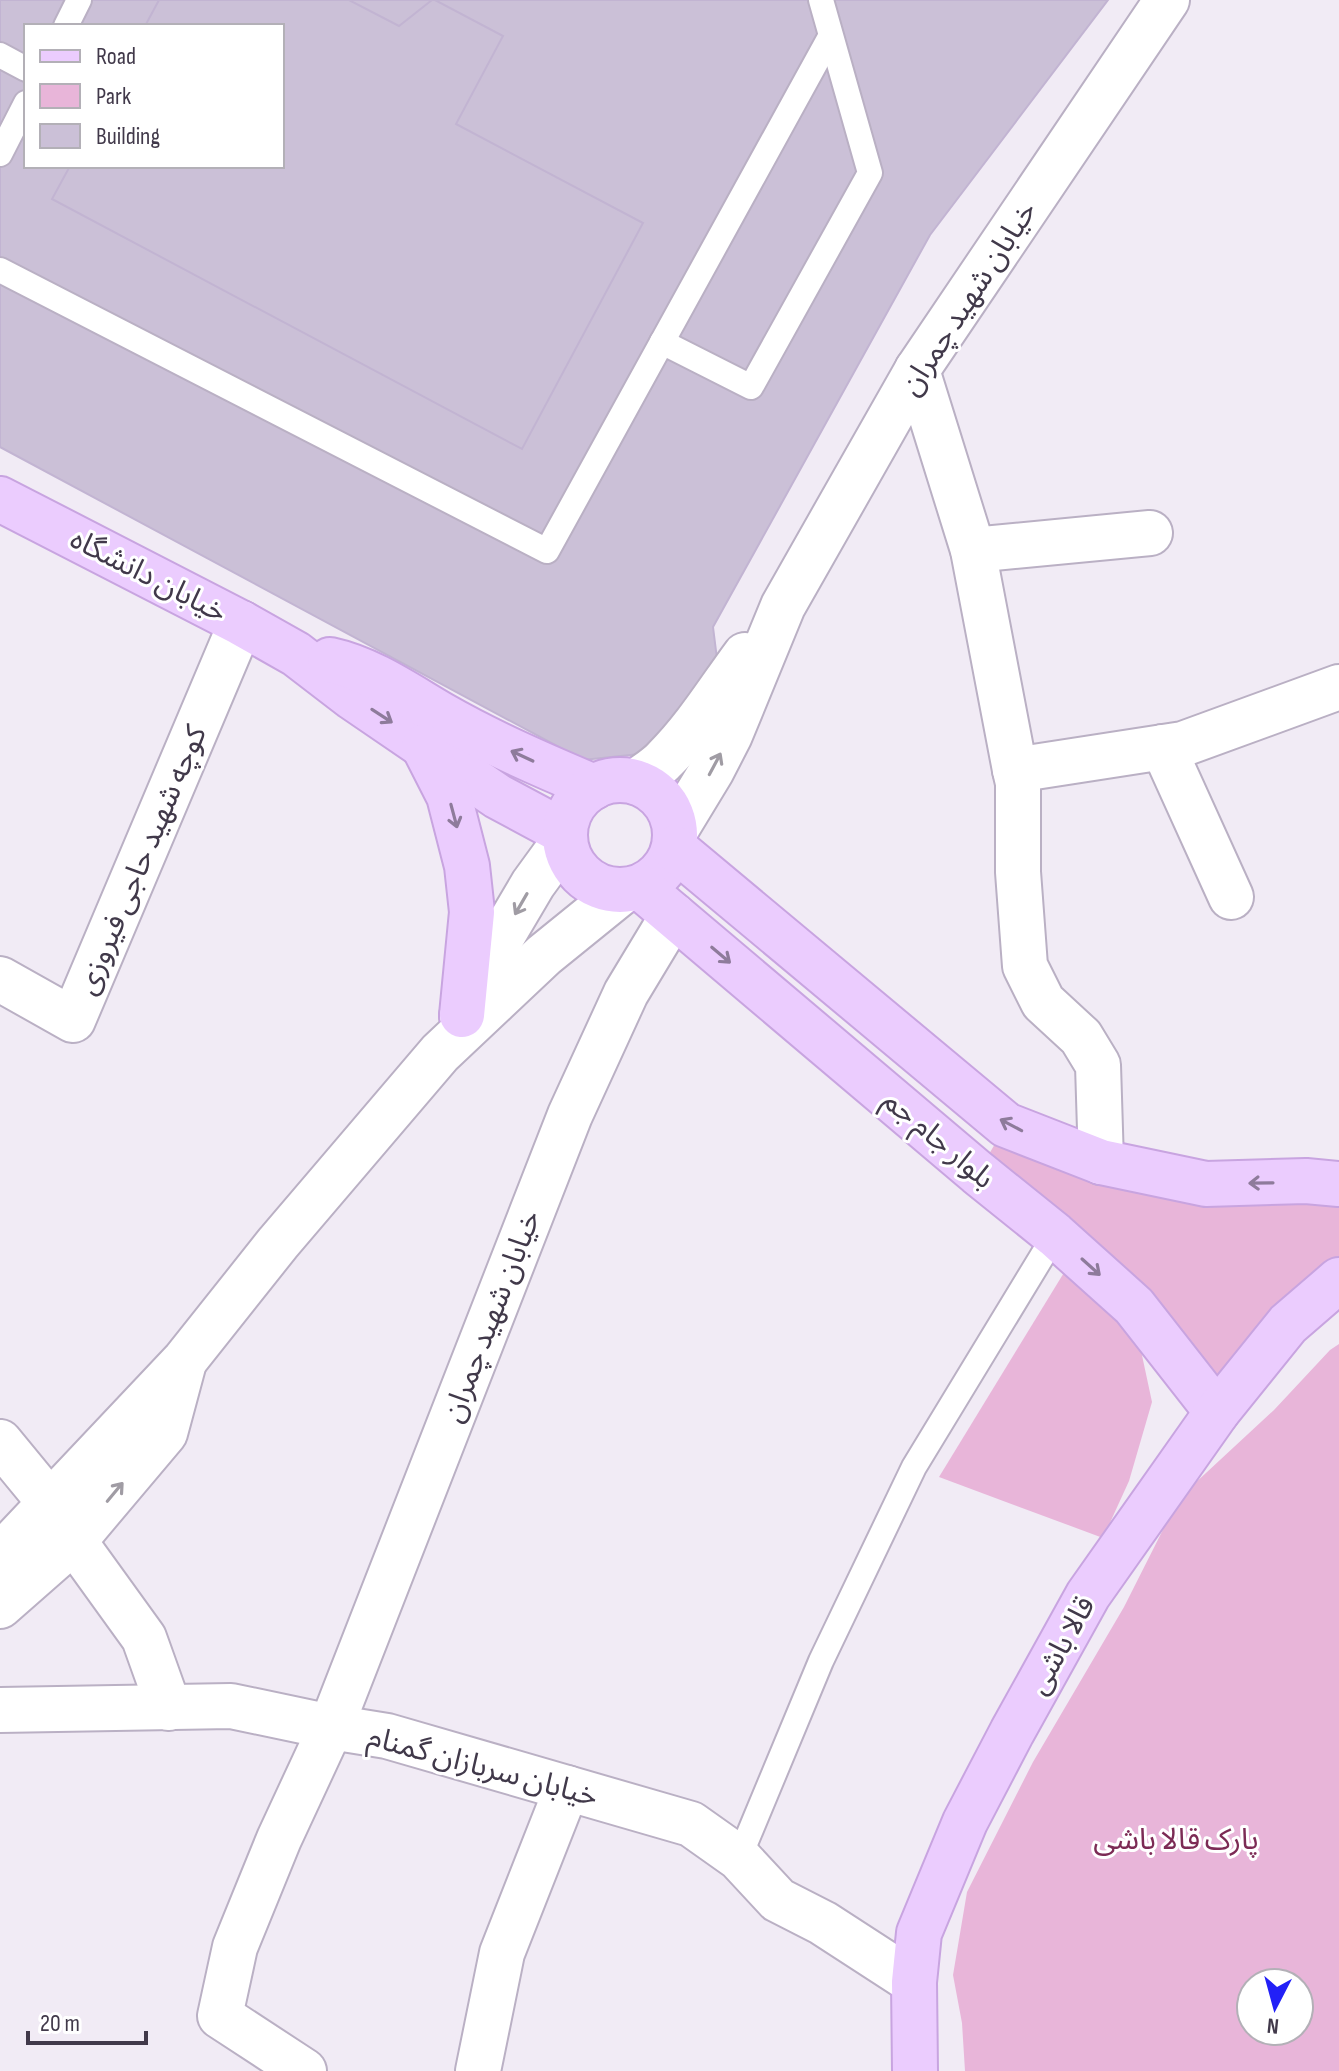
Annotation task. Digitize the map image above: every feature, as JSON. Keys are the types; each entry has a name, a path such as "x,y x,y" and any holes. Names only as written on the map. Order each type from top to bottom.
{"main road":[{"name":"خیابان دانشگاه","path":"0,499 296,654 352,697 497,796 565,836"},
{"name":"خیابان دانشگاه","path":"296,654 335,661 367,673 521,756 615,784"},
{"path":"423,744 449,796 467,866 472,912 462,1015"},
{"path":"615,784 647,788 664,802 671,813 674,840 667,865 655,878 631,889 604,888 587,881 574,867 566,850 569,814 579,798 615,784"},
{"name":"بلوار جام جم","path":"674,840 1006,1125 1101,1162 1206,1184 1306,1181 1339,1184"},
{"name":"بلوار جام جم","path":"631,889 673,915 1055,1235 1134,1306 1217,1412"},
{"name":"قالا باشی","path":"915,2071 914,1982 919,1933 965,1822 985,1783 1088,1595 1217,1412 1288,1324 1339,1280"}],"street":[{"name":"خیابان شهید چمران","path":"674,840 730,735 783,606 917,370 1167,0"},
{"path":"917,370 973,550 1018,783 1018,872 1025,966 1043,1002 1081,1037 1098,1065 1101,1162"},
{"path":"973,550 1150,533"},
{"name":"خیابان شهید چمران","path":"615,784 664,761 783,606"},
{"name":"کوچه شهید حاجی فیروزی","path":"0,979 73,1020 241,623"},
{"path":"1015,770 1183,744 1339,687"},
{"path":"1163,747 1231,897"},
{"path":"440,1053 500,940 565,836"},
{"path":"0,1556 185,1360 278,1243 440,1053 544,955 631,889"},
{"name":"خیابان شهید چمران","path":"304,2071 220,2016 235,1947 279,1839 331,1727 570,1115 626,993 673,915"},
{"path":"0,1606 74,1541 165,1433 185,1360"},
{"path":"0,1442 51,1504"},
{"path":"74,1541 144,1638 169,1708"},
{"name":"خیابان سربازان گمنام","path":"0,1710 231,1706 387,1736 691,1824 739,1858 778,1900 823,1923 914,1982"},
{"path":"478,2071 502,1953 567,1788"}],"lane":[{"path":"67,24 79,0"},
{"path":"662,342 751,387 870,173 821,0"},
{"path":"0,270 547,551 830,37"},
{"path":"0,55 24,68"},
{"path":"0,154 24,107"},
{"path":"739,1858 821,1661 914,1467 1055,1235"}],"green space":[{"path":"1006,1125 1101,1162 1339,1184 1339,1280 1217,1412 978,1173"},
{"path":"1065,1271 1137,1332 1152,1402 1129,1481 1103,1538 939,1477"},
{"name":"پارک قالا باشی","path":"1339,1344 1339,2071 965,2071 962,2023 953,1975 967,1892 1033,1762 1124,1607 1179,1498 1274,1410"}],"building":[{"path":"0,0 1108,0 930,235 713,627 718,667 649,753 583,760 0,447"},
{"path":"159,0 349,0 399,26 435,0 503,36 456,124 643,223 522,449 52,199 69,168 284,168 284,24 146,24"}]}
